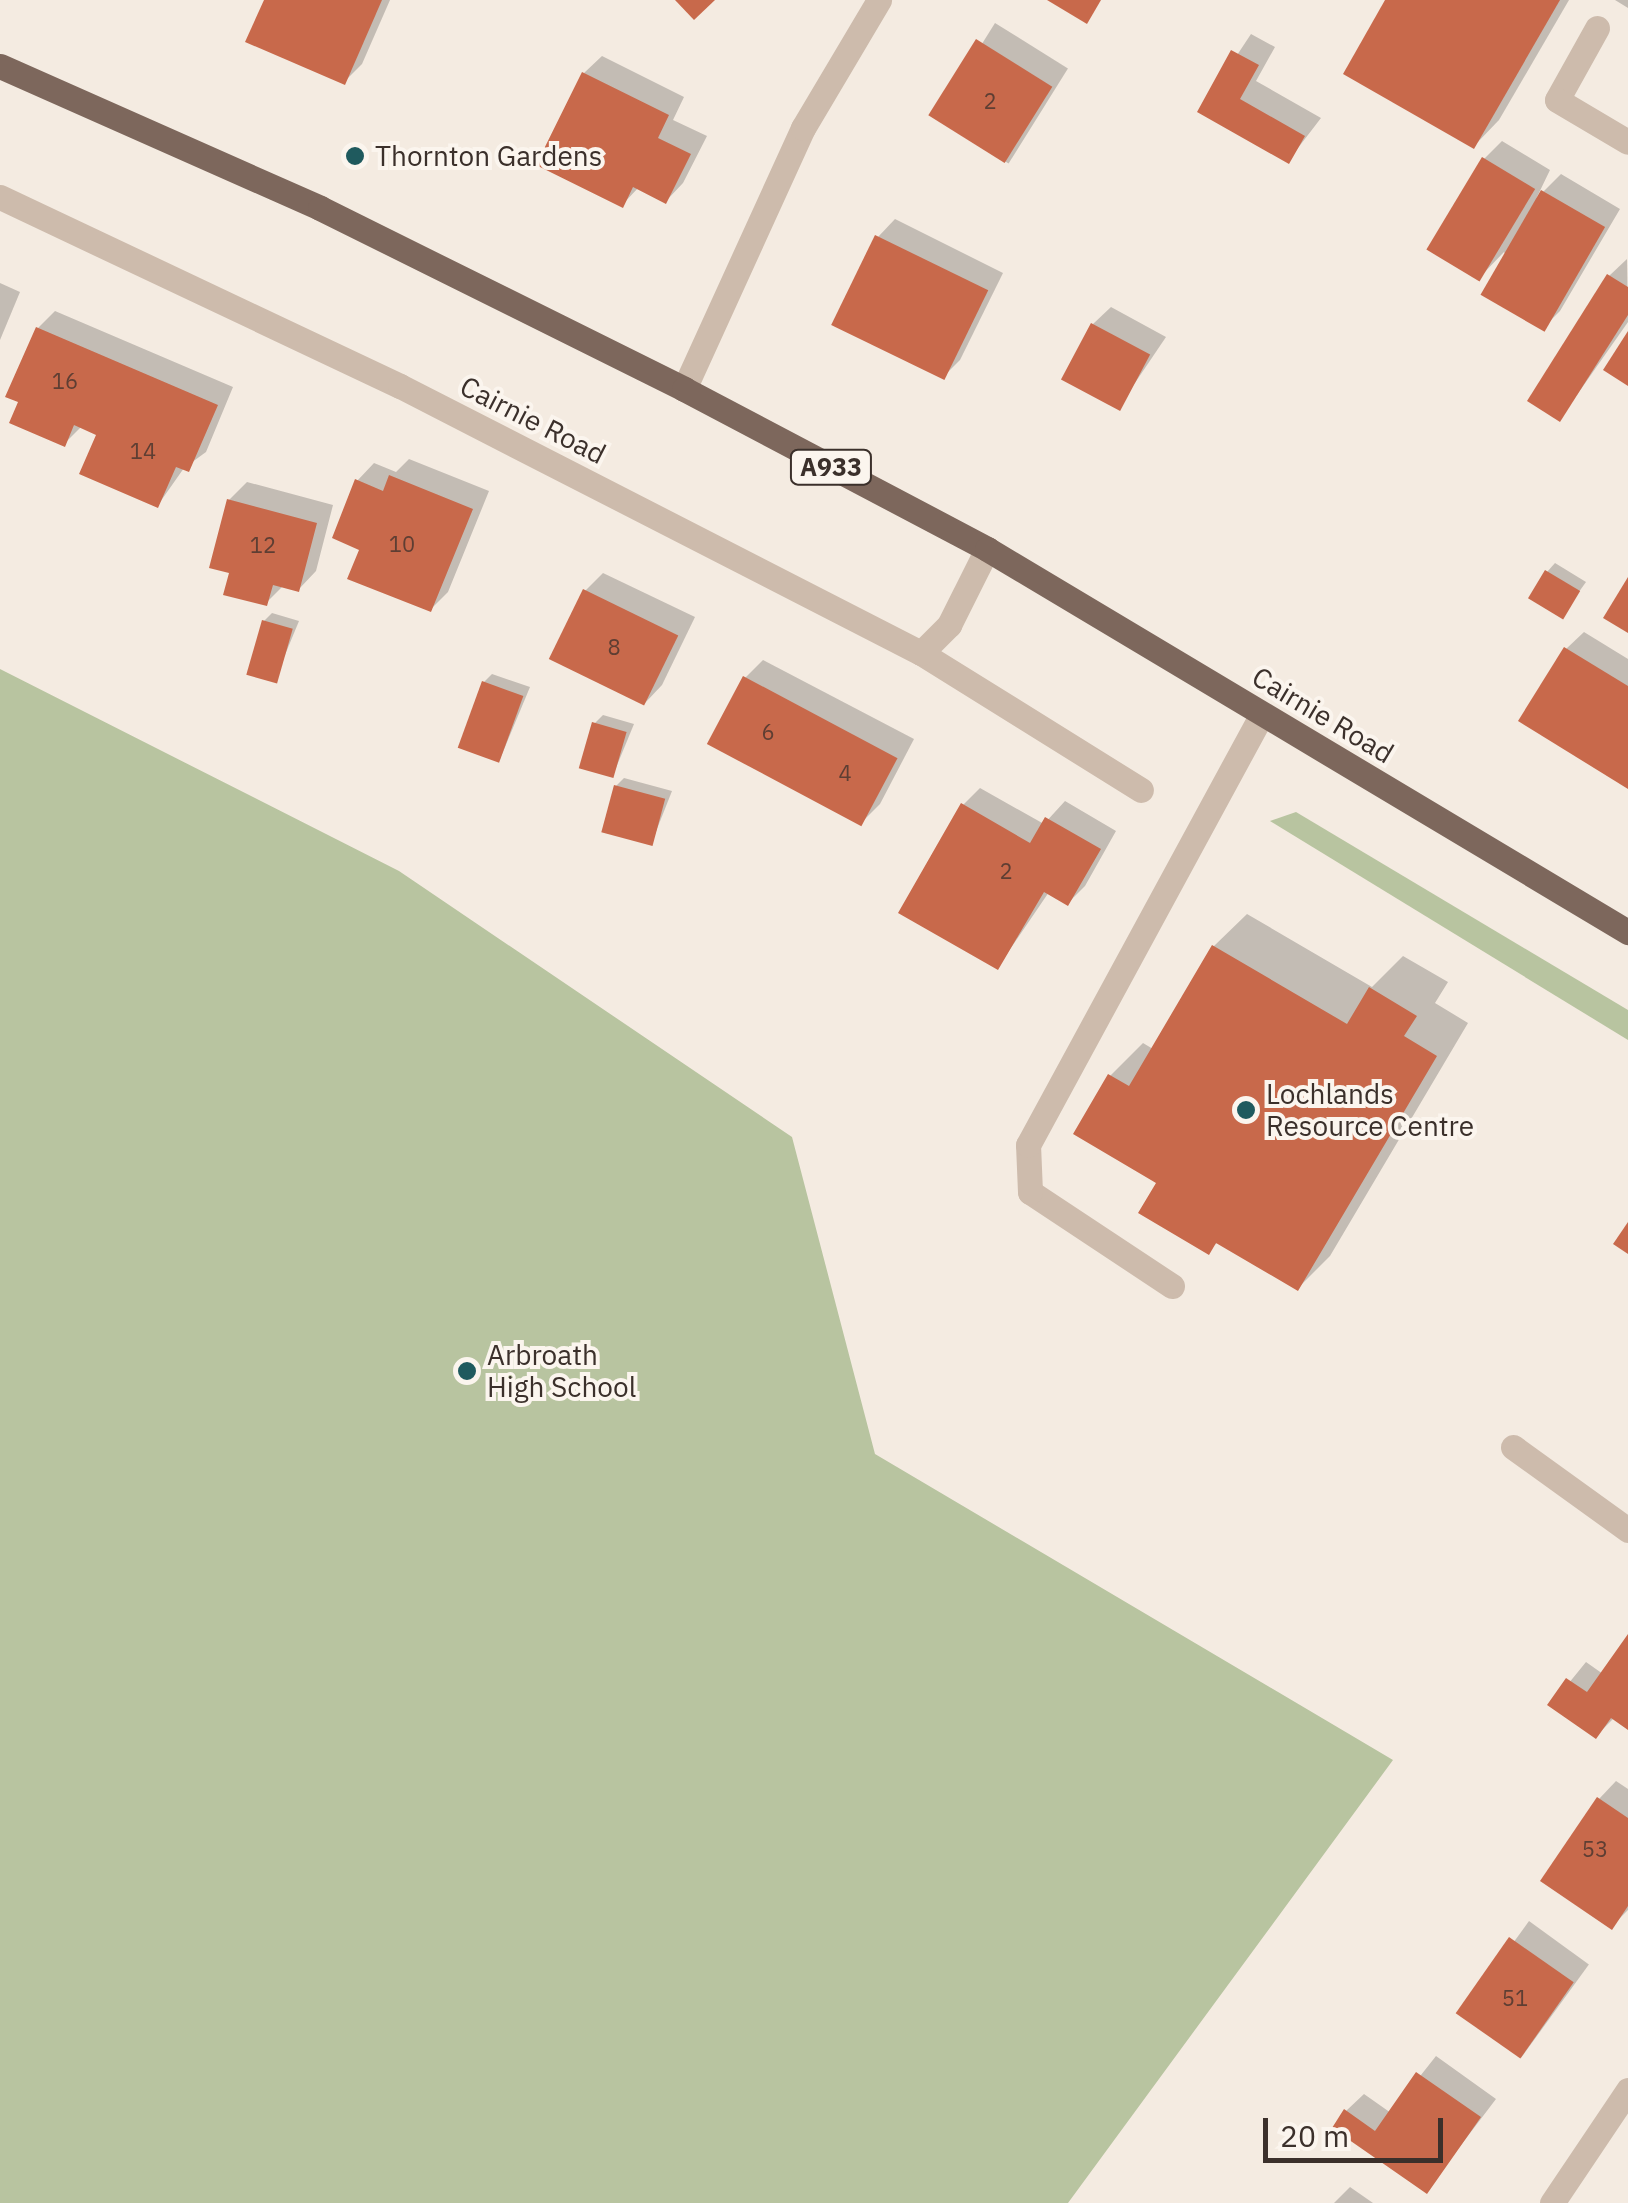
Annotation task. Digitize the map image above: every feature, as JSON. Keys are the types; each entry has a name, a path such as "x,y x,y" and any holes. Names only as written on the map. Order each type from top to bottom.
{"main road":[{"name":"Cairnie Road","path":"0,66 320,208 684,388 986,549 1628,932"}],"street":[{"path":"684,388 802,128 879,0"},
{"path":"1597,28 1557,100 1628,142"},
{"name":"Cairnie Road","path":"0,197 400,386 922,653 1141,790"},
{"path":"922,653 949,626 986,549"},
{"path":"1172,1286 1030,1192 1028,1144 1262,714"},
{"path":"1513,1446 1628,1530"},
{"path":"1552,2203 1628,2090"}],"green space":[{"name":"Arbroath High School","path":"0,669 399,871 792,1137 875,1454 1393,1760 1068,2203 0,2203"},
{"path":"1296,812 1628,1010 1628,1040 1270,821"}],"building":[{"path":"264,0 382,0 345,85 245,42"},
{"path":"675,0 715,0 694,20"},
{"path":"1047,0 1101,0 1087,24"},
{"path":"1385,0 1560,0 1474,149 1343,74"},
{"path":"976,39 1052,87 1005,163 928,115"},
{"path":"1231,50 1259,65 1240,99 1305,136 1289,164 1197,112"},
{"path":"582,72 669,115 658,138 691,154 666,204 633,187 623,208 536,165"},
{"path":"1482,157 1535,189 1480,282 1426,250"},
{"path":"1541,190 1605,227 1545,332 1480,295"},
{"path":"875,235 988,290 944,380 831,325"},
{"path":"1607,274 1628,287 1628,315 1560,422 1527,401"},
{"path":"1091,323 1150,354 1120,411 1061,380"},
{"path":"36,327 218,405 189,472 176,467 158,508 79,474 96,435 74,425 65,447 9,423 18,402 5,397"},
{"path":"1628,331 1628,386 1603,370"},
{"path":"389,475 473,509 431,612 347,579 359,550 332,538 355,479 383,491"},
{"path":"227,499 317,523 299,592 273,585 267,606 223,595 229,573 209,568"},
{"path":"1545,570 1580,591 1563,619 1528,598"},
{"path":"1628,577 1628,633 1603,618"},
{"path":"583,589 678,635 644,706 549,659"},
{"path":"262,620 293,629 277,684 246,675"},
{"path":"1564,647 1628,686 1628,789 1518,721"},
{"path":"743,676 898,758 861,826 707,744"},
{"path":"482,681 523,696 499,763 458,748"},
{"path":"592,722 627,732 613,778 579,768"},
{"path":"614,785 665,799 653,846 601,832"},
{"path":"961,803 1030,843 1045,817 1101,849 1068,906 1044,892 998,970 898,913"},
{"name":"Lochlands Resource Centre","path":"1212,945 1347,1024 1369,987 1417,1016 1404,1036 1437,1056 1298,1291 1216,1243 1209,1255 1138,1213 1156,1183 1073,1134 1108,1074 1129,1086"},
{"path":"1628,1222 1628,1254 1613,1244"},
{"path":"1628,1634 1628,1730 1611,1718 1596,1739 1547,1705 1566,1678 1587,1692"},
{"path":"1597,1797 1628,1818 1628,1906 1612,1930 1540,1881"},
{"path":"1509,1937 1574,1982 1520,2058 1456,2013"},
{"path":"1416,2072 1481,2117 1427,2194 1332,2128 1344,2109 1375,2131"}],"place":[{"name":"Thornton Gardens","path":"355,156"},
{"name":"Lochlands Resource Centre","path":"1246,1110"},
{"name":"Arbroath High School","path":"467,1371"}]}
